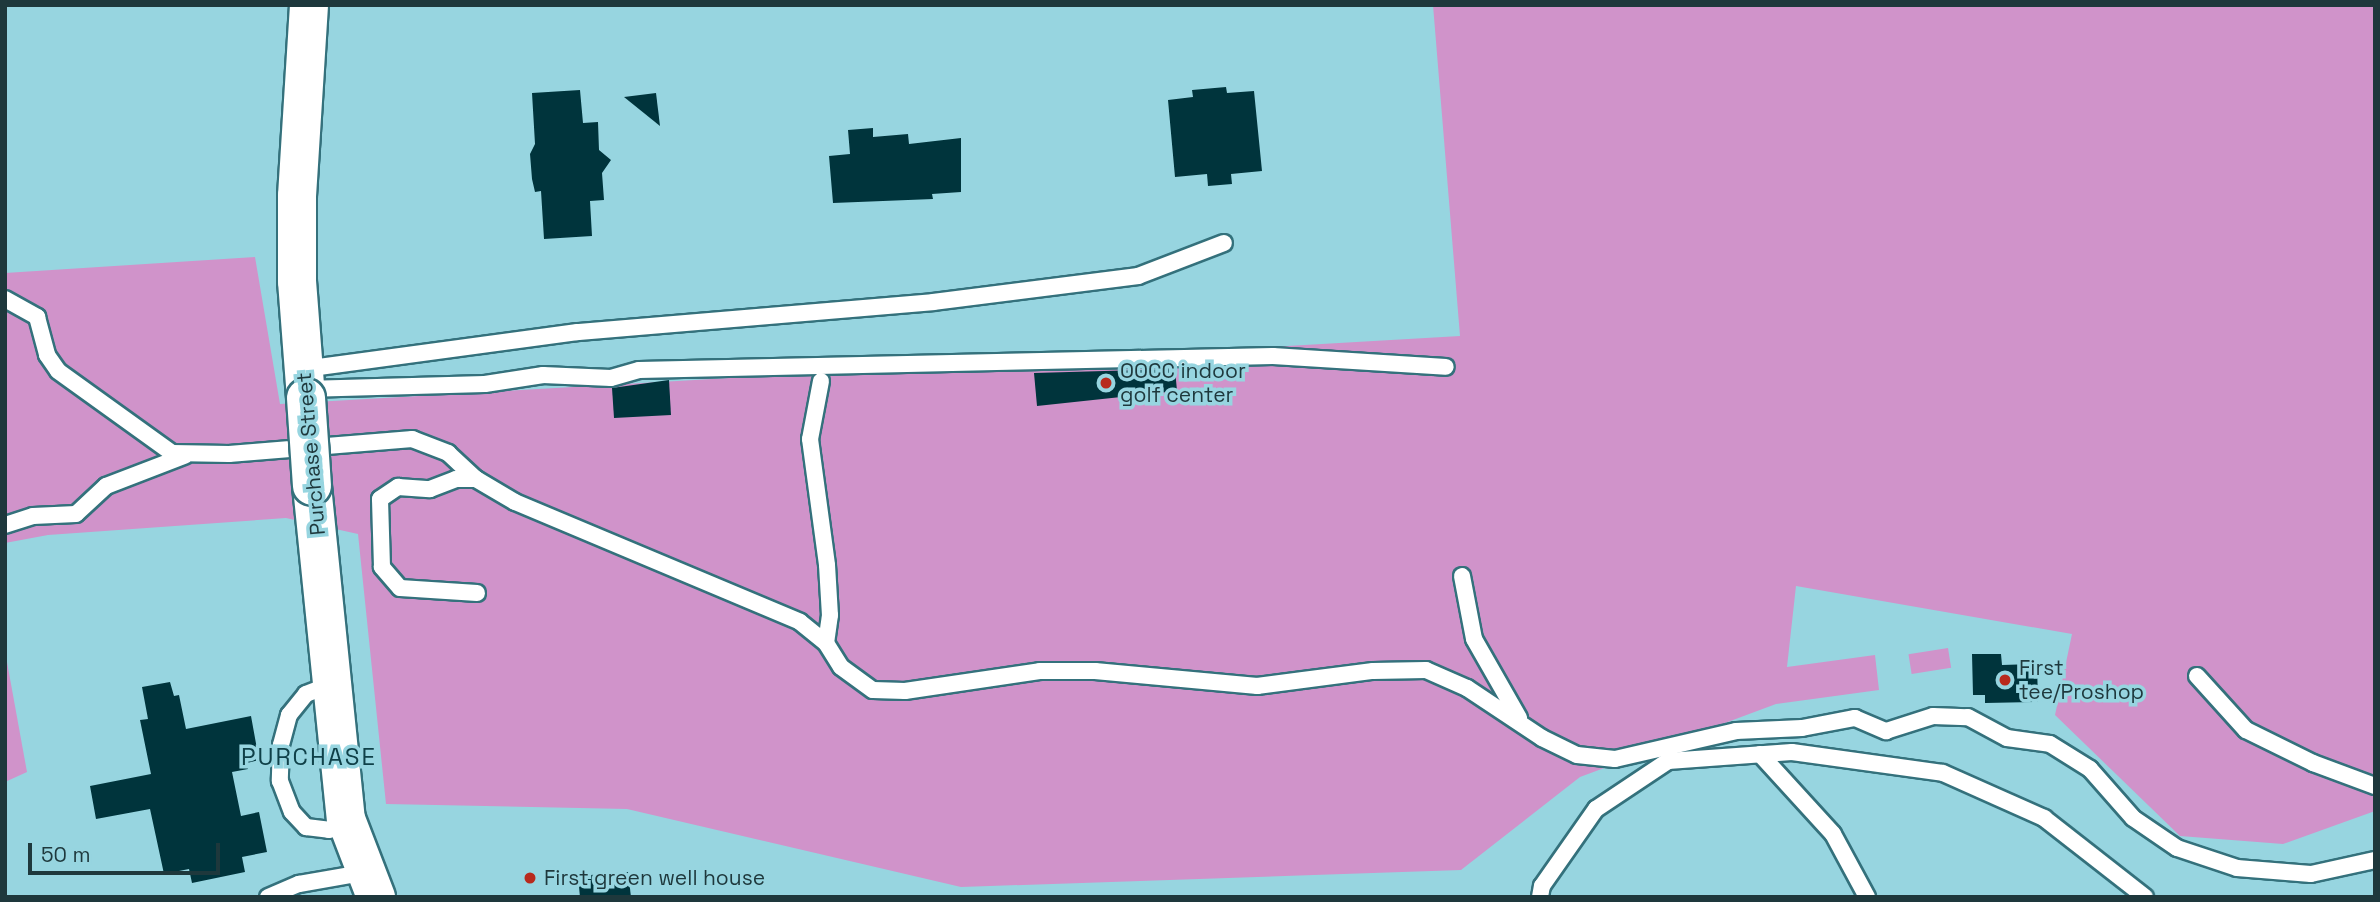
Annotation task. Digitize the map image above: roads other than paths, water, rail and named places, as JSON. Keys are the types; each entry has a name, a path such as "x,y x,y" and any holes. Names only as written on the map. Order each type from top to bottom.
{"main road":[{"name":"Purchase Street","path":"309,5 297,197 297,281 313,486 334,683 338,765 348,825 372,885"}],"lane":[{"path":"305,386 578,332 933,302 1138,276 1224,243"},
{"path":"5,299 37,317 47,355 58,371 172,453 412,439 448,453 476,479 515,502 621,544 698,582 768,607 800,622 826,643 841,667 873,690 905,691 1040,671 1095,671 1256,686 1373,671 1426,670 1467,688 1522,724 1577,755 1615,759 1736,730 1802,728 1855,718 1886,731 1933,716 1968,718 2007,738 2050,744 2080,763 2133,818 2176,848 2237,868 2311,874 2375,860"},
{"path":"305,386 485,384 543,375 611,378 639,370 1245,356 1446,367"},
{"path":"821,381 810,439 827,565 830,615 826,643"},
{"path":"5,526 33,516 76,514 106,486 194,453"},
{"path":"476,479 456,479 430,489 398,487 380,499 379,531 382,567 400,588 477,593"},
{"path":"1462,576 1474,639 1522,724"},
{"path":"2197,676 2246,730 2313,764 2375,786"},
{"path":"334,683 306,694 289,715 281,744 280,781 292,812 306,827 329,830 348,825"},
{"path":"1540,897 1542,886 1596,809 1668,761 1792,752 1942,773 2044,818 2145,897"},
{"path":"1760,754 1833,834 1867,897"},
{"path":"268,897 299,884 372,885"}],"place":[{"name":"OOCC indoor golf center","path":"1106,383"},
{"name":"First tee/Proshop","path":"2005,680"},
{"name":"First green well house","path":"530,878"}],"district":[{"name":"PURCHASE","path":"309,757"}]}
